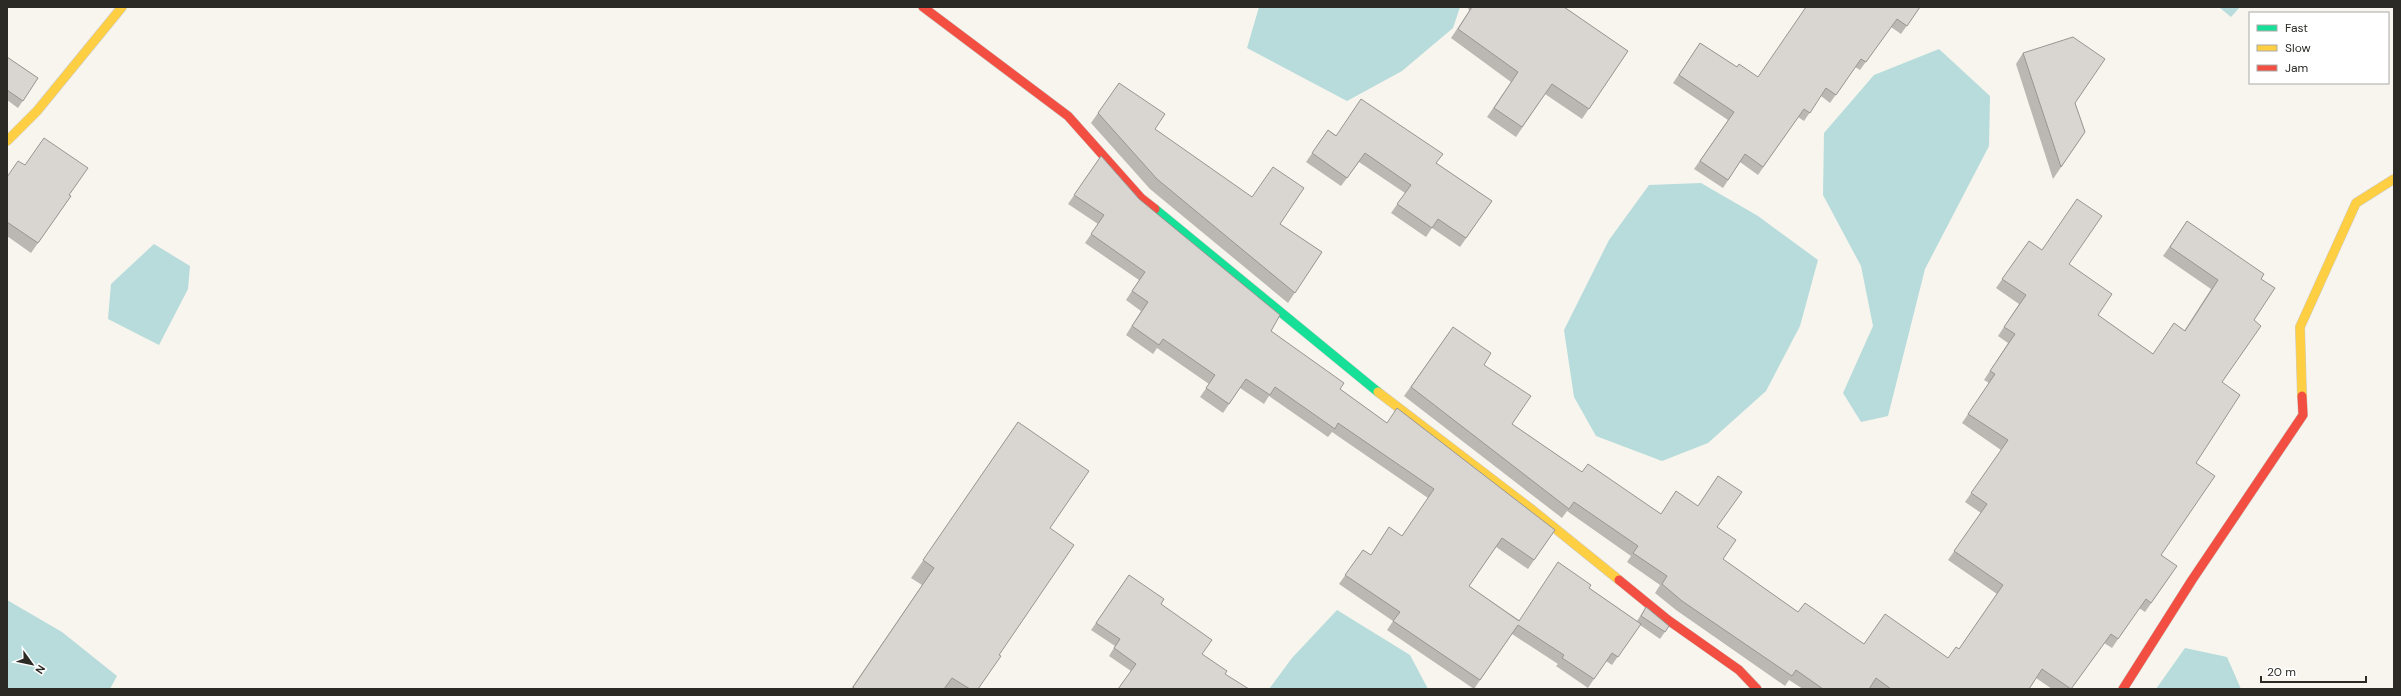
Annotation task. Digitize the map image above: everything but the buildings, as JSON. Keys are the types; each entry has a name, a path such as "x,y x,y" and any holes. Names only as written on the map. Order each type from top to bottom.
{"street":[{"path":"7,141 37,111 122,7"},
{"path":"923,7 1068,116 1141,198 1261,297 1352,371 1530,508 1668,620 1739,670 1757,689"},
{"path":"2123,689 2192,580 2303,415 2300,327 2356,203 2394,179"}],"water":[{"path":"1259,7 1460,7 1453,28 1402,71 1347,101 1247,48"},
{"path":"2219,7 2240,7 2231,17"},
{"path":"1939,49 1990,96 1989,146 1925,269 1888,416 1861,422 1843,393 1873,326 1861,266 1823,195 1824,133 1874,75"},
{"path":"1701,183 1758,216 1818,260 1800,326 1766,391 1708,443 1662,461 1596,436 1574,397 1564,330 1609,240 1649,185"},
{"path":"154,244 190,266 188,289 159,345 108,319 111,284"},
{"path":"7,600 62,632 117,676 110,689 7,689"},
{"path":"1337,610 1410,655 1428,689 1269,689 1292,658"},
{"path":"2185,648 2227,657 2241,689 2156,689"}],"traffic: fast":[{"path":"1155,209 1378,392"}],"traffic: slow":[{"path":"7,141 37,111 122,7"},
{"path":"2302,396 2300,327 2356,203 2394,179"},
{"path":"1378,392 1530,508 1619,580"}],"traffic: jam":[{"path":"923,7 1068,116 1141,198 1155,209"},
{"path":"2123,689 2192,580 2303,415 2302,396"},
{"path":"1619,580 1668,620 1739,670 1757,689"}]}
